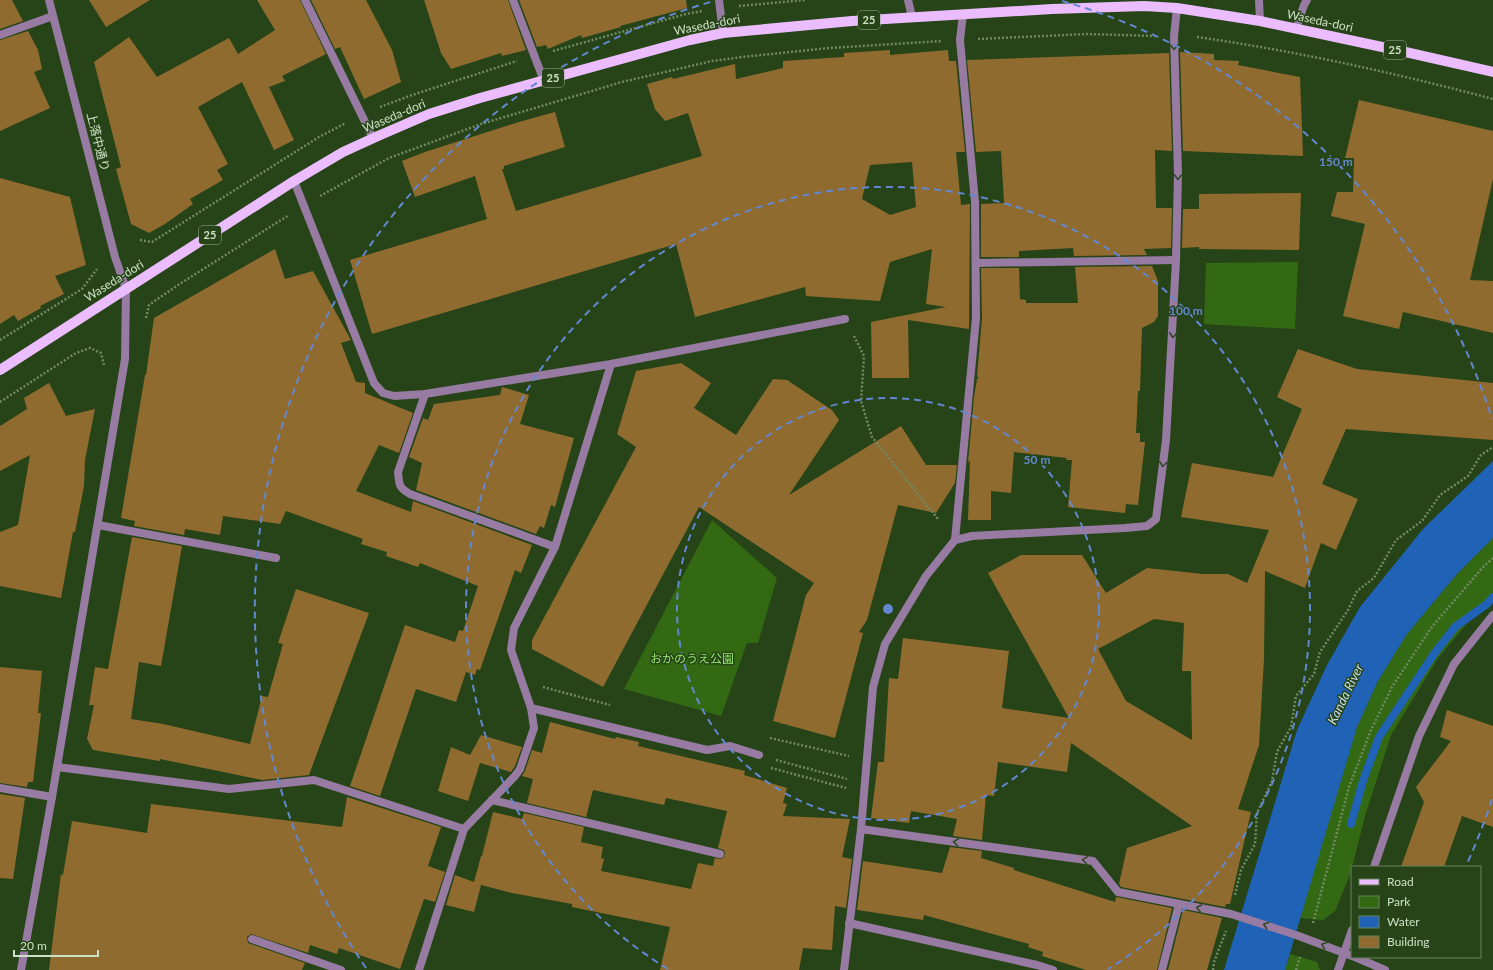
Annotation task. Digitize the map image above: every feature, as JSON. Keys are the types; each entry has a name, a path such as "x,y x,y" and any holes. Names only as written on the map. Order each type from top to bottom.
{"main road":[{"name":"Waseda-dori","path":"0,370 294,181 342,152 429,114 480,98 690,40 723,33 852,21 963,14 1109,7 1177,8 1260,21 1493,72"}],"street":[{"name":"上落中通り","path":"21,970 52,797 125,359 126,289 115,257 49,0"},
{"path":"305,0 373,138"},
{"path":"513,0 544,80"},
{"path":"908,0 912,17"},
{"path":"1259,0 1260,21"},
{"path":"1296,29 1307,0"},
{"path":"720,4 723,33"},
{"path":"955,540 972,536 1147,526 1156,519 1166,440 1176,260 1178,174 1174,36 1177,8"},
{"path":"844,970 861,829 873,687 885,644 926,576 955,540 976,318 975,202 960,40 963,14"},
{"path":"0,35 53,16"},
{"path":"294,181 374,382 383,393 394,396 425,394 611,364 845,319"},
{"path":"976,263 1176,260"},
{"path":"419,970 464,829 520,769 534,728 531,708 511,650 514,628 555,547 611,364"},
{"path":"425,394 398,472 401,489 410,494 555,547"},
{"path":"98,525 276,558"},
{"path":"1374,866 1419,736 1454,664 1493,615"},
{"path":"531,708 707,750 730,746 759,755"},
{"path":"57,767 228,789 314,780 464,829"},
{"path":"0,788 52,797"},
{"path":"492,800 720,854"},
{"path":"861,829 1092,861 1118,892 1234,915 1348,954"},
{"path":"1162,970 1179,904"},
{"path":"849,923 1037,965 1053,970"},
{"path":"1338,970 1348,954 1351,936"},
{"path":"252,939 341,970"},
{"path":"1357,958 1385,970"}],"path":[{"path":"552,51 720,4 751,4 805,0"},
{"path":"971,39 1087,34 1160,36"},
{"path":"1197,37 1259,46 1410,78 1493,99"},
{"path":"144,325 149,305 303,206 389,158 481,124 622,82 712,61 829,48 949,41"},
{"path":"0,340 82,289 97,269"},
{"path":"845,319 864,356 861,401 872,436 955,540"},
{"path":"0,402 76,353 90,348"},
{"path":"1213,970 1214,962 1234,915 1241,870 1255,844 1257,813 1272,781 1277,752 1291,726 1296,696 1314,674 1320,652 1348,610 1357,591 1374,578 1396,540 1422,521 1440,495 1468,476 1481,455 1493,447"},
{"path":"1296,970 1314,920 1349,787 1375,723 1392,687 1432,628 1483,567 1493,558"},
{"path":"522,681 614,706"},
{"path":"769,738 866,761"},
{"path":"759,755 864,784"},
{"path":"768,767 864,793"}],"green space":[{"path":"1298,262 1295,329 1204,324 1206,263"},
{"name":"おかのうえ公園","path":"712,520 777,578 758,643 747,643 721,716 624,689"},
{"path":"1493,538 1493,592 1438,658 1391,735 1365,816 1352,866 1351,866 1350,875 1335,911 1323,920 1299,918 1357,727 1378,681 1407,634 1457,574"},
{"path":"1290,954 1317,962 1320,970 1285,970"}],"water":[{"name":"Kanda River","path":"1493,461 1493,538 1457,574 1407,634 1378,681 1357,727 1285,970 1224,970 1297,730 1327,665 1360,607 1423,529"}],"building":[{"path":"0,0 12,0 23,21 0,29"},
{"path":"89,0 150,0 106,27"},
{"path":"257,0 300,0 326,54 282,76 285,81 269,87 294,140 274,150 242,82 198,107 228,164 217,170 223,180 190,199 193,204 165,224 149,233 131,224 116,169 121,167 94,62 129,37 157,77 229,38 238,54 275,30"},
{"path":"311,0 366,0 392,50 401,82 364,99 340,47 335,49"},
{"path":"424,0 508,0 526,50 502,56 501,53 451,69 441,53"},
{"path":"519,0 686,0 687,8 582,38 581,35 548,49 546,45 537,47"},
{"path":"28,31 38,50 42,69 34,72 50,108 0,131 0,40"},
{"path":"890,50 890,55 948,50 949,61 956,61 965,152 956,152 961,205 970,204 969,329 908,320 909,378 872,378 871,322 946,307 926,304 932,249 890,262 880,301 806,296 805,287 695,317 676,244 372,334 350,260 487,219 475,176 415,197 402,161 425,152 555,112 565,147 504,166 504,169 502,169 516,211 702,156 688,113 665,121 655,109 647,84 672,77 673,79 735,64 736,79 783,68 783,61 844,57 844,53","holes":["912,162 916,207 890,215 862,199 870,165"]},
{"path":"1180,52 1214,54 1214,60 1239,61 1238,65 1300,77 1303,156 1183,151"},
{"path":"1169,53 1172,151 1155,150 1156,208 1172,208 1171,248 1144,249 1147,255 1074,256 1073,248 1019,251 1019,257 981,257 981,204 1004,203 1001,151 976,152 967,60"},
{"path":"1359,100 1493,131 1493,179 1470,280 1493,281 1493,333 1403,312 1399,329 1343,316 1365,224 1331,216 1337,192 1353,192 1354,158 1345,158"},
{"path":"0,178 70,197 86,265 55,276 64,294 40,306 41,308 18,321 14,315 0,324"},
{"path":"1301,193 1299,250 1199,249 1199,247 1182,248 1183,209 1199,209 1199,194"},
{"path":"275,249 285,279 313,271 351,340 341,343 356,382 365,383 365,393 413,413 399,453 379,445 356,491 411,512 413,501 532,545 521,573 515,570 480,670 477,669 475,675 466,672 456,702 416,689 380,796 350,786 405,625 455,642 459,630 463,631 478,586 420,563 418,567 386,556 387,552 361,544 363,539 286,511 280,524 223,516 220,535 185,529 184,535 134,526 135,521 121,518 146,375 154,318"},
{"path":"1152,266 1158,281 1158,316 1154,322 1142,328 1140,391 1138,391 1136,433 1140,433 1140,442 1145,442 1138,505 1126,504 1125,513 1068,507 1072,460 1066,460 1067,458 1014,452 1011,493 991,491 991,520 968,520 970,460 968,463 974,397 977,379 979,377 977,377 982,318 981,268 1019,268 1020,299 1026,300 1026,303 1078,303 1075,267"},
{"path":"1298,349 1357,369 1493,383 1493,440 1346,429 1322,484 1358,499 1336,550 1321,543 1305,588 1265,571 1264,659 1259,745 1238,809 1251,812 1230,904 1226,904 1225,907 1121,887 1119,884 1127,848 1192,826 1071,743 1067,772 998,762 994,796 986,795 982,840 953,836 957,819 911,811 909,823 871,818 878,762 884,762 889,678 898,679 903,638 1009,651 1002,708 1069,718 988,573 1021,555 1082,555 1106,593 1147,568 1203,574 1228,574 1247,583 1269,530 1181,517 1192,463 1273,477 1302,409 1277,397","holes":["1154,619 1184,623 1182,671 1191,671 1192,740 1126,701 1098,649"]},
{"path":"681,363 711,383 694,408 736,435 773,379 787,380 832,410 839,420 789,495 901,426 926,465 957,465 955,483 936,513 898,505 867,620 859,632 863,633 835,738 773,721 806,595 814,583 699,507 603,687 532,649 532,640 636,447 617,434 636,371"},
{"path":"49,383 66,416 95,409 85,460 84,486 75,532 73,532 61,598 0,586 0,532 18,525 30,455 0,471 0,426 27,409 24,398"},
{"path":"502,387 529,395 520,424 574,438 555,507 551,505 544,528 540,526 536,534 416,490 422,463 409,457 423,418 428,420 434,404 500,395"},
{"path":"132,537 182,546 161,666 139,662 131,719 163,724 250,744 262,696 268,697 283,644 278,643 296,589 369,613 309,775 262,780 160,759 160,761 93,750 87,739 94,705 89,705 95,667 108,669"},
{"path":"0,667 42,671 38,713 41,713 33,782 28,782 27,787 0,783"},
{"path":"1447,710 1493,726 1493,827 1462,816 1444,866 1401,866 1424,802 1416,787 1451,741 1440,737"},
{"path":"550,722 615,739 616,737 639,742 638,746 745,771 744,775 787,788 783,803 787,804 783,816 850,819 842,857 852,859 846,908 835,906 832,950 803,948 799,970 660,970 670,927 572,907 572,904 512,893 481,885 474,912 446,905 455,875 474,882 493,812 522,819 524,813 584,827 581,842 603,847 601,858 604,859 601,871 691,889 698,863 713,866 715,858 721,859 724,857 724,850 718,848 727,811 666,798 664,805 593,790 586,817 527,803 533,779 522,776 532,750 542,753"},
{"path":"481,735 522,747 515,766 511,772 480,763 468,801 438,791 451,747 470,755"},
{"path":"0,794 25,798 13,879 0,878"},
{"path":"347,797 441,827 428,866 445,872 435,902 424,899 400,969 339,948 337,954 310,945 308,953 251,934 247,937 248,943 305,963 302,970 49,970 61,874 63,875 72,821 147,833 151,804 342,827"},
{"path":"950,847 982,851 981,858 1115,902 1116,897 1172,908 1157,970 1086,970 1042,956 1043,952 1028,947 1029,944 924,915 923,920 857,910 863,861 942,873"},
{"path":"1183,910 1222,918 1207,970 1168,970"}],"waterway":[{"path":"1351,824 1363,781 1379,737 1434,654 1455,627 1487,604 1493,597"}]}
